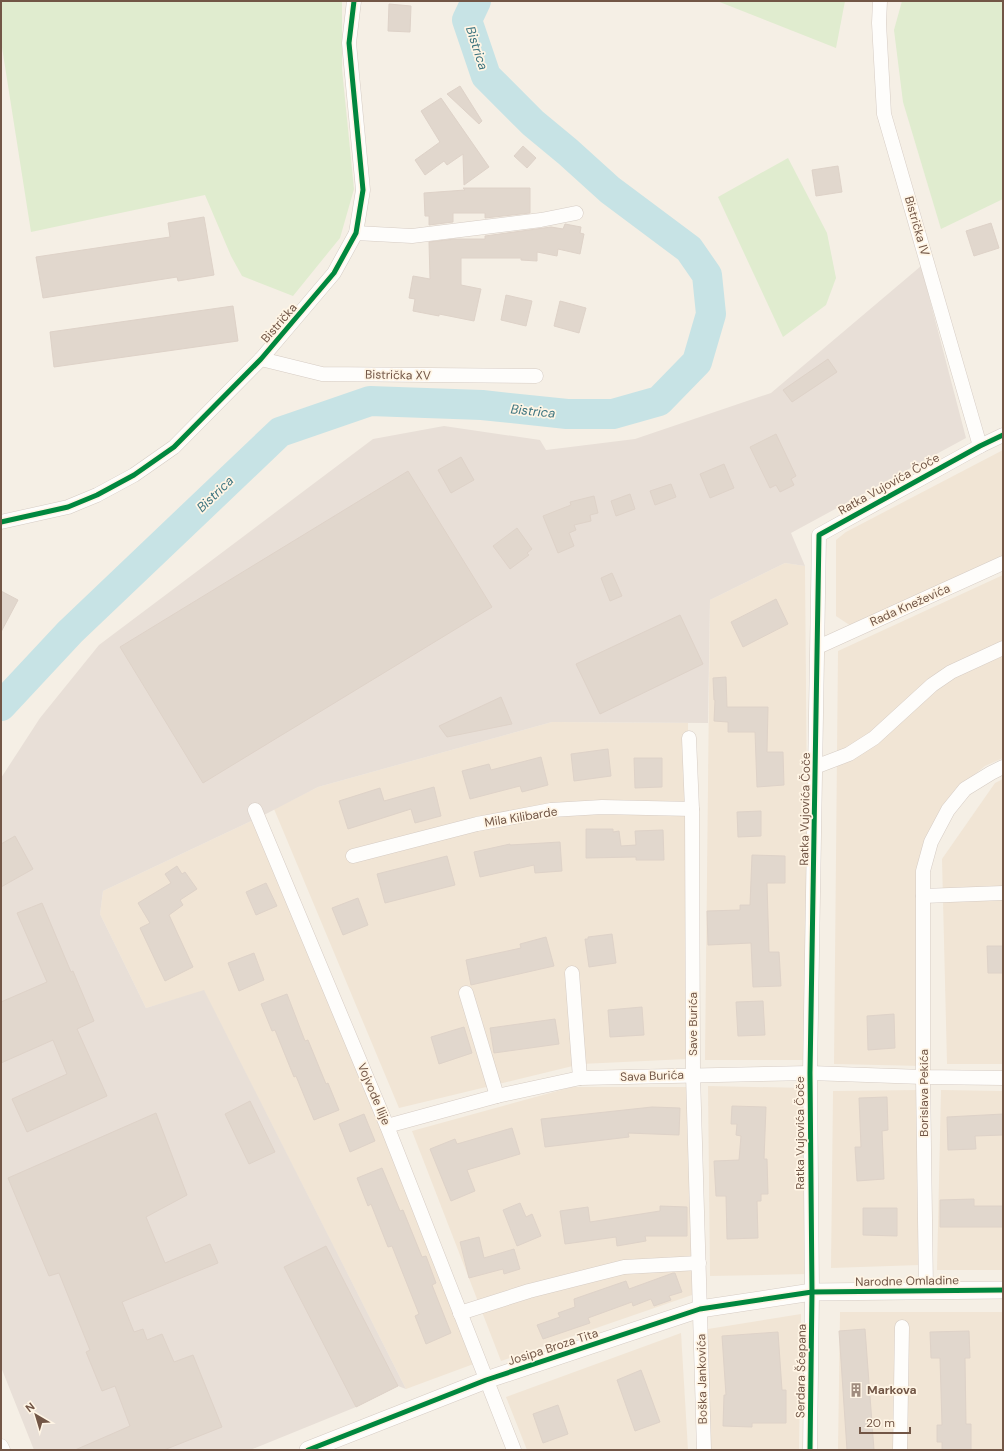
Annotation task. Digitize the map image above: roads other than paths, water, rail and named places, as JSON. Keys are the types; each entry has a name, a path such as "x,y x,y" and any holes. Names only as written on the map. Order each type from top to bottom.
{"street":[{"name":"Bistrička","path":"1,522 68,507 97,495 134,475 174,447 261,360 334,273 356,233 363,190 349,43 354,1"},
{"name":"Bistrička IV","path":"880,1 879,23 884,114 980,446"},
{"path":"356,233 412,236 541,220 576,213"},
{"name":"Bistrička XV","path":"261,360 322,374 536,376"},
{"name":"Ratka Vujovića Čoče","path":"812,1292 810,1073 819,535 980,446 1003,435"},
{"name":"Rada Kneževića","path":"818,646 1003,563"},
{"path":"815,767 849,754 874,738 932,685 951,672 1003,648"},
{"name":"Save Burića","path":"689,738 692,809 693,1075 700,1309"},
{"name":"Borislava Pekića","path":"926,1290 923,1077 924,871 931,842 948,810 965,789 1003,767"},
{"name":"Mila Kilibarde","path":"353,856 477,824 551,810 602,807 692,809"},
{"name":"Vojvode Ilije","path":"255,810 387,1126 514,1450"},
{"path":"923,896 1003,893"},
{"path":"572,973 580,1078"},
{"path":"466,993 497,1096"},
{"name":"Sava Burića","path":"387,1126 497,1096 580,1078 810,1073 1003,1078"},
{"path":"460,1313 529,1291 624,1267 699,1264"},
{"name":"Narodne Omladine","path":"812,1292 1003,1290"},
{"name":"Josipa Broza Tita","path":"308,1450 486,1380 700,1309 812,1292"},
{"name":"Serdara Šćepana","path":"810,1450 812,1292"},
{"name":"Boška Jankovića","path":"700,1309 704,1450"},
{"path":"900,1450 902,1327"},
{"path":"1,1446 3,1450"}],"waterway":[{"name":"Bistrica","path":"1,706 70,632 280,432 370,401 482,405 567,414 613,414 659,401 697,362 711,314 707,275 689,249 610,190 533,123 486,76 467,20 476,1"}],"place":[{"name":"Markova","path":"856,1390"}]}
